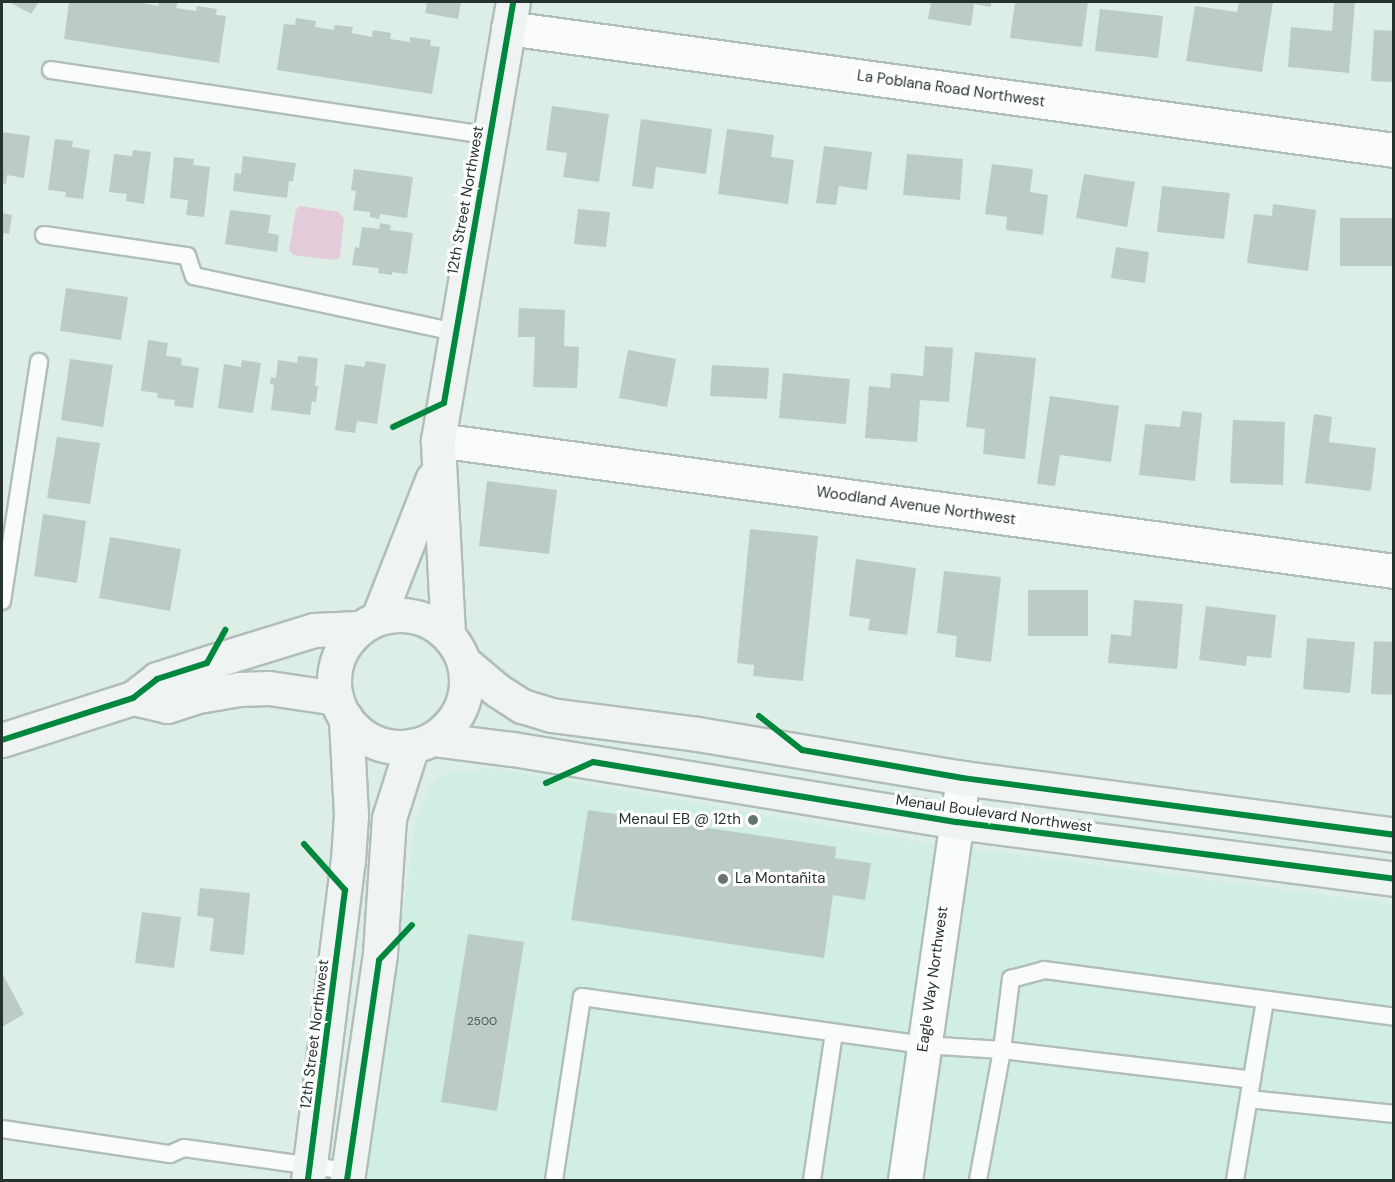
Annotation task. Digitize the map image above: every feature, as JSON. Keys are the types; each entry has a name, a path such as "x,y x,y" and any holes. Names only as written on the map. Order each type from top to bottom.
{"main road":[{"name":"12th Street Northwest","path":"448,634 437,454 510,15"},
{"name":"12th Street Northwest","path":"368,623 437,454"},
{"path":"2,740 133,698 157,679 314,630 368,623 400,614 421,617 448,634 456,643 465,663 467,686 462,706 450,725 423,742 390,746 369,739 351,726 341,708 336,665 344,645 368,623"},
{"name":"Menaul Boulevard Northwest","path":"465,663 497,690 522,706 551,715 697,734 963,778 1394,835"},
{"path":"133,698 167,706 208,694 239,689 269,688 341,708"},
{"name":"12th Street Northwest","path":"309,1172 348,860 351,815 341,708"},
{"path":"347,1176 380,953 389,818 423,742"},
{"name":"Menaul Boulevard Northwest","path":"423,742 512,748 957,822 1394,879"}],"street":[{"name":"La Poblana Road Northwest","path":"510,15 1394,150"},
{"name":"Woodland Avenue Northwest","path":"437,454 1394,571"},
{"name":"Eagle Way Northwest","path":"904,1180 963,778"}],"lane":[{"path":"51,70 490,136"},
{"path":"44,235 187,256 194,276 456,332"},
{"path":"2,601 39,362"},
{"path":"978,1180 1002,1050 1011,979 1044,970 1394,1017"},
{"path":"554,1180 582,997 924,1045 1002,1050 1252,1080"},
{"path":"1235,1180 1265,1000"},
{"path":"812,1180 834,1033"},
{"path":"1249,1099 1394,1114"},
{"path":"2,1130 170,1154 184,1148 309,1172 347,1176"}],"shaded area":[{"path":"300,206 339,212 344,219 340,257 336,260 293,255 289,250 296,210"},
{"path":"492,768 920,842 1393,904 1393,1180 365,1180 416,820 430,786 447,774"}],"building":[{"path":"9,2 39,2 31,14"},
{"path":"69,2 139,2 158,6 159,2 178,2 176,8 196,11 197,6 217,9 216,15 226,16 219,63 64,39"},
{"path":"427,2 461,2 458,19 425,13"},
{"path":"931,2 991,2 991,7 974,4 971,26 928,19"},
{"path":"1015,2 1088,2 1082,47 1010,38"},
{"path":"1239,2 1273,2 1262,72 1186,61 1195,6 1237,12"},
{"path":"1334,2 1355,2 1349,73 1288,67 1291,27 1332,31"},
{"path":"1100,9 1163,16 1158,58 1095,51"},
{"path":"296,18 316,21 315,27 334,30 335,25 353,27 352,33 372,37 373,30 391,33 390,39 410,42 410,37 431,40 430,46 440,47 432,94 277,70 284,24 295,25"},
{"path":"1374,30 1394,31 1394,82 1371,81"},
{"path":"552,106 609,114 599,182 563,177 567,153 546,150"},
{"path":"641,119 712,129 706,174 656,167 653,189 632,186"},
{"path":"727,129 774,135 771,157 794,160 788,204 718,194"},
{"path":"2,132 30,136 24,178 7,175 6,184 2,183"},
{"path":"55,139 73,141 72,147 90,150 83,199 65,197 66,192 48,190"},
{"path":"824,146 872,152 867,190 839,186 836,205 816,203"},
{"path":"133,150 151,152 144,204 126,201 127,194 109,192 114,154 132,156"},
{"path":"907,154 963,159 960,200 903,195"},
{"path":"243,156 296,163 293,181 289,181 287,198 233,191 235,173 241,174"},
{"path":"174,157 194,159 193,165 210,167 204,217 186,215 188,200 170,198"},
{"path":"992,164 1033,169 1030,192 1048,195 1043,235 1006,230 1007,217 985,214"},
{"path":"354,169 413,177 407,218 380,214 379,219 370,217 370,212 353,210 356,191 351,190"},
{"path":"1084,174 1135,182 1127,227 1076,218"},
{"path":"1162,186 1230,193 1224,239 1157,232"},
{"path":"1273,204 1316,210 1308,271 1247,263 1254,214 1272,216"},
{"path":"578,209 610,212 606,247 574,244"},
{"path":"230,210 271,215 268,233 279,235 277,252 225,244"},
{"path":"2,213 12,215 9,234 4,233 3,238"},
{"path":"1340,218 1394,218 1394,266 1340,266"},
{"path":"380,223 391,225 390,230 413,233 407,274 378,273 379,268 352,265 355,247 359,248 362,227 379,229"},
{"path":"1116,247 1149,252 1145,283 1111,278"},
{"path":"66,288 128,297 121,340 60,331"},
{"path":"519,308 565,310 564,346 579,347 577,388 533,387 535,337 518,337"},
{"path":"148,340 168,343 166,356 182,358 181,365 199,368 193,408 174,406 175,400 157,398 158,393 141,391"},
{"path":"925,346 953,348 949,402 920,400 917,442 865,438 869,386 890,388 891,373 923,376"},
{"path":"628,350 676,359 667,407 619,398"},
{"path":"975,352 1036,358 1025,459 983,454 985,429 966,427"},
{"path":"298,356 318,358 316,402 312,401 310,415 271,410 274,385 270,384 271,377 276,378 278,360 297,363"},
{"path":"70,359 113,365 103,427 61,420"},
{"path":"242,360 261,363 253,413 218,408 224,364 241,367"},
{"path":"366,361 386,364 377,424 357,421 355,433 335,430 345,364 364,367"},
{"path":"712,365 769,368 767,399 710,396"},
{"path":"783,373 850,379 846,424 779,418"},
{"path":"1050,396 1119,406 1111,462 1060,455 1055,486 1037,484"},
{"path":"1182,411 1202,413 1195,481 1139,475 1145,424 1180,427"},
{"path":"1314,414 1332,417 1329,442 1376,448 1371,491 1305,483"},
{"path":"1233,420 1285,422 1283,485 1230,483"},
{"path":"57,437 100,443 90,504 47,498"},
{"path":"487,481 557,490 549,554 479,546"},
{"path":"43,514 86,521 77,583 34,576"},
{"path":"750,529 818,536 803,681 753,676 754,665 737,663"},
{"path":"110,537 181,549 170,611 99,598"},
{"path":"856,559 916,568 907,635 868,630 870,619 849,616"},
{"path":"944,571 1001,577 991,662 955,657 957,636 937,633"},
{"path":"1028,590 1088,590 1088,636 1028,636"},
{"path":"1134,600 1183,604 1177,669 1108,663 1111,634 1131,636"},
{"path":"1206,606 1276,615 1271,658 1247,656 1246,666 1199,660"},
{"path":"1307,638 1355,642 1350,693 1303,689"},
{"path":"1374,641 1394,642 1394,695 1371,694"},
{"name":"La Montañita","path":"588,810 836,847 835,858 871,863 865,900 833,895 824,958 571,920"},
{"path":"200,888 250,893 244,955 210,951 214,918 197,916"},
{"path":"142,912 181,917 174,968 135,963"},
{"path":"468,934 524,942 497,1111 441,1102"},
{"path":"2,973 24,1014 2,1027"}],"cycle path":[{"path":"393,427 444,403 513,2"},
{"path":"2,740 133,698 157,679 207,663 225,630"},
{"path":"759,716 802,750 963,778 1394,835"},
{"path":"546,783 593,762 957,822 1394,879"},
{"path":"304,844 345,890 308,1180"},
{"path":"347,1180 379,960 412,925"}],"place":[{"name":"Menaul EB @ 12th","path":"753,820"},
{"name":"La Montañita","path":"723,879"}]}
